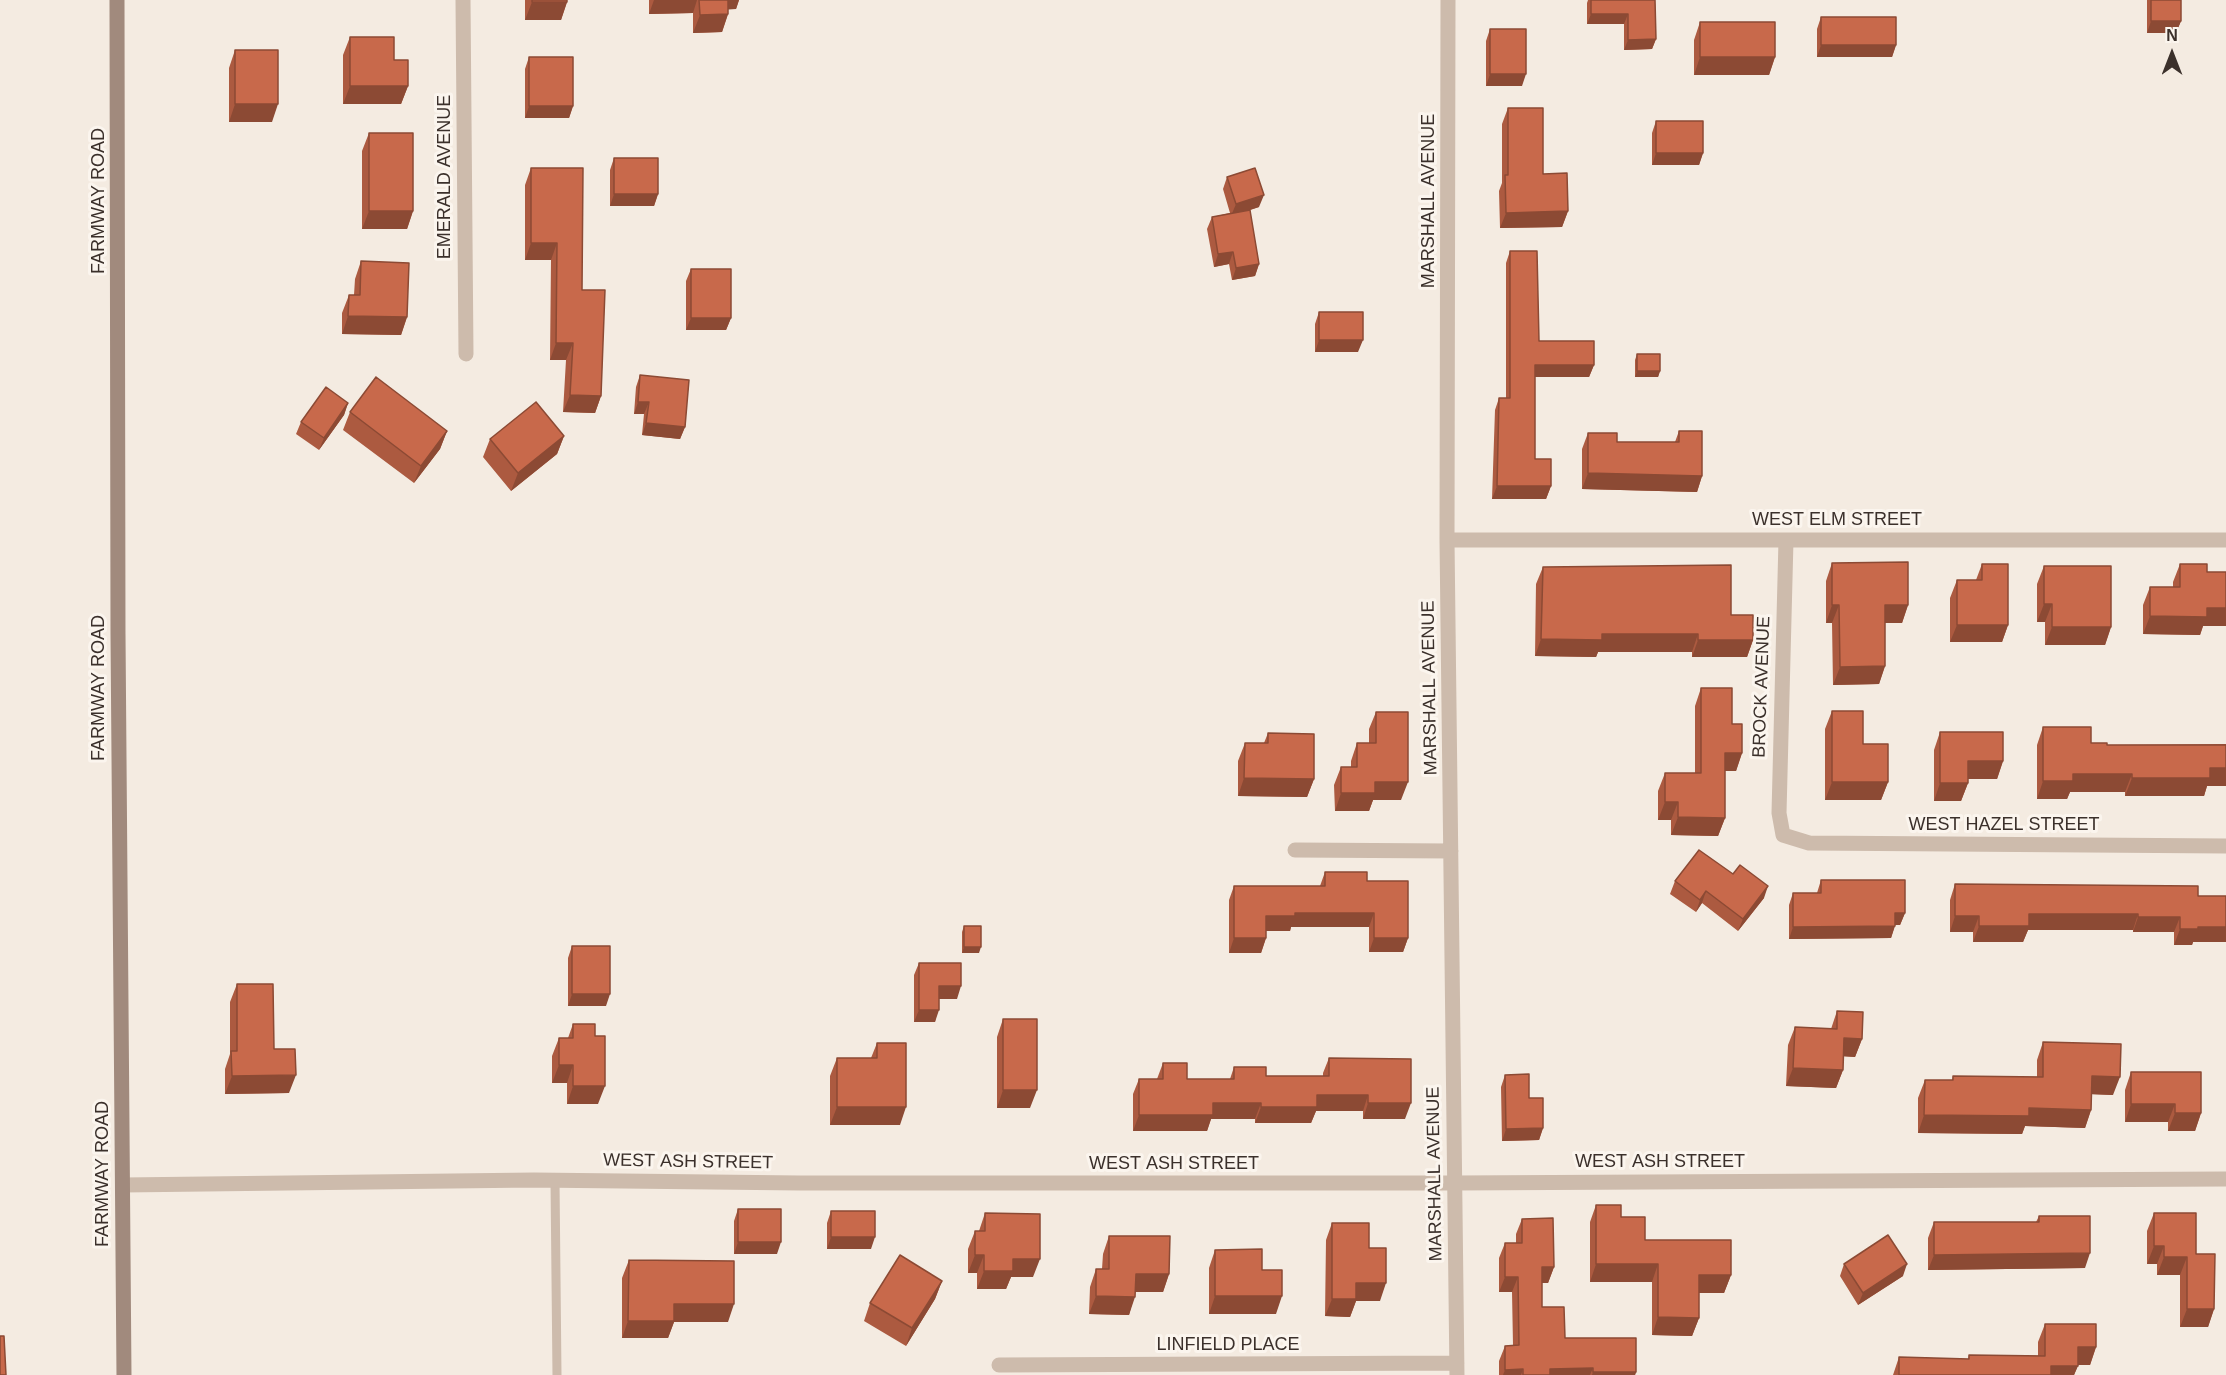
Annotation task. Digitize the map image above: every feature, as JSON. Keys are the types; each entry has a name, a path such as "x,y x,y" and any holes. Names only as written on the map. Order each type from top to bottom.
{"main road":[{"name":"FARMWAY ROAD","path":"117,0 118,646 124,1375"}],"street":[{"name":"EMERALD AVENUE","path":"463,0 466,354"},
{"name":"MARSHALL AVENUE","path":"1448,0 1447,540 1457,1369"},
{"name":"WEST ELM STREET","path":"1447,540 2226,540"},
{"name":"BROCK AVENUE","path":"1783,835 1779,813 1786,540"},
{"name":"WEST HAZEL STREET","path":"1783,835 1809,843 2226,846"},
{"path":"1295,850 1451,851"},
{"name":"WEST ASH STREET","path":"123,1185 555,1180 800,1183 1455,1183 2226,1179"},
{"name":"LINFIELD PLACE","path":"999,1365 1457,1369"}],"lane":[{"path":"555,1180 557,1375"}],"building":[{"path":"532,0 567,0 567,2 532,2"},
{"path":"699,0 728,0 728,14 700,15"},
{"path":"1591,0 1655,0 1656,39 1628,40 1628,14 1591,14"},
{"path":"2151,0 2181,0 2181,21 2151,21"},
{"path":"1821,17 1896,17 1896,45 1821,45"},
{"path":"1700,22 1775,22 1775,57 1700,57"},
{"path":"1490,29 1526,29 1526,74 1490,74"},
{"path":"350,37 394,37 394,60 408,60 408,86 350,86"},
{"path":"235,50 278,50 278,104 235,104"},
{"path":"529,57 573,57 573,106 529,106"},
{"path":"1508,108 1543,108 1543,174 1567,173 1568,211 1506,213"},
{"path":"1656,121 1703,121 1703,153 1656,153"},
{"path":"369,133 413,133 413,211 369,211"},
{"path":"614,158 658,158 658,194 614,194"},
{"path":"531,168 583,168 582,290 605,290 601,396 570,395 573,343 556,343 557,243 531,243"},
{"path":"1255,168 1264,195 1236,204 1227,177"},
{"path":"1250,210 1259,264 1236,268 1233,252 1218,254 1212,217"},
{"path":"1510,251 1537,251 1539,341 1594,341 1594,365 1535,365 1535,459 1551,459 1551,486 1497,486 1499,398 1510,398"},
{"path":"361,261 409,263 407,317 348,316 349,295 360,295"},
{"path":"691,269 731,269 731,318 691,318"},
{"path":"1319,312 1363,312 1363,340 1319,340"},
{"path":"1637,354 1660,354 1660,371 1637,371"},
{"path":"640,375 689,380 685,427 646,423 649,402 638,402"},
{"path":"376,377 447,431 421,466 350,412"},
{"path":"326,387 348,403 324,438 301,422"},
{"path":"536,402 564,436 518,473 490,439"},
{"path":"1679,431 1702,431 1702,476 1588,473 1588,433 1617,433 1617,442 1679,442"},
{"path":"1908,562 1908,605 1885,605 1885,666 1840,667 1839,605 1832,605 1832,563"},
{"path":"1982,564 2008,564 2008,625 1957,625 1957,580 1982,580"},
{"path":"2180,564 2207,564 2207,572 2226,572 2226,608 2207,608 2207,617 2150,616 2150,587 2180,587"},
{"path":"1731,565 1731,615 1753,615 1753,640 1698,640 1698,634 1602,634 1602,640 1541,639 1543,567"},
{"path":"2044,566 2111,566 2111,627 2052,627 2052,604 2044,604"},
{"path":"1701,688 1732,688 1732,724 1742,724 1742,753 1725,753 1725,818 1678,817 1678,802 1665,802 1665,773 1701,773"},
{"path":"1832,711 1863,711 1863,744 1888,744 1888,782 1832,782"},
{"path":"1376,712 1408,712 1408,782 1375,782 1375,793 1341,793 1341,767 1357,767 1357,743 1376,743"},
{"path":"2043,727 2091,727 2091,743 2107,743 2107,745 2226,745 2226,768 2210,768 2210,778 2132,778 2132,774 2073,774 2073,781 2043,781"},
{"path":"1940,732 2003,732 2003,761 1968,761 1968,783 1940,783"},
{"path":"1268,733 1314,734 1314,779 1244,778 1245,743 1268,743"},
{"path":"1699,850 1733,874 1740,865 1768,886 1743,919 1706,891 1700,900 1675,881"},
{"path":"1325,872 1367,872 1367,881 1408,881 1408,938 1374,938 1374,913 1295,913 1295,916 1266,916 1266,938 1234,938 1234,886 1325,886"},
{"path":"1821,880 1905,880 1905,913 1895,913 1895,926 1793,927 1793,893 1821,893"},
{"path":"1955,884 2198,886 2198,896 2226,896 2226,927 2180,929 2180,917 2138,917 2138,914 2029,914 2029,926 1979,926 1979,916 1955,916"},
{"path":"964,926 981,926 981,947 964,947"},
{"path":"572,946 610,946 610,994 572,994"},
{"path":"919,963 961,963 961,986 939,986 939,1010 919,1010"},
{"path":"237,984 273,984 274,1049 295,1049 296,1075 232,1076 231,1051 237,1051"},
{"path":"1837,1011 1863,1012 1862,1039 1844,1038 1843,1070 1793,1068 1795,1027 1837,1029"},
{"path":"1003,1019 1037,1019 1037,1090 1003,1090"},
{"path":"573,1024 595,1024 595,1036 605,1036 605,1086 573,1086 573,1065 559,1065 559,1038 573,1038"},
{"path":"2043,1042 2121,1044 2120,1077 2092,1076 2091,1110 2029,1108 2029,1116 1924,1115 1925,1080 1953,1080 1953,1076 2043,1077"},
{"path":"877,1043 906,1043 906,1107 837,1107 837,1058 877,1058"},
{"path":"1329,1058 1411,1059 1411,1103 1368,1103 1368,1095 1317,1095 1317,1107 1261,1107 1261,1103 1213,1103 1213,1115 1139,1115 1139,1079 1163,1079 1163,1063 1187,1063 1187,1079 1234,1079 1234,1067 1266,1067 1266,1076 1329,1076"},
{"path":"2131,1072 2201,1072 2201,1113 2175,1113 2175,1104 2131,1104"},
{"path":"1529,1074 1529,1098 1543,1098 1543,1128 1506,1129 1505,1075"},
{"path":"1596,1205 1621,1205 1621,1217 1645,1217 1645,1240 1731,1240 1731,1275 1699,1275 1699,1318 1658,1317 1658,1264 1596,1264"},
{"path":"738,1209 781,1209 781,1242 738,1242"},
{"path":"831,1211 875,1211 875,1237 831,1237"},
{"path":"985,1213 1040,1214 1040,1259 1013,1259 1013,1271 984,1271 984,1255 975,1255 975,1231 985,1231"},
{"path":"2154,1213 2196,1213 2196,1254 2215,1254 2214,1309 2187,1309 2187,1257 2164,1257 2164,1246 2154,1246"},
{"path":"2039,1216 2090,1216 2090,1253 1934,1255 1934,1222 2039,1222"},
{"path":"1553,1218 1554,1267 1542,1267 1542,1307 1564,1307 1565,1338 1636,1338 1636,1372 1593,1372 1593,1368 1550,1369 1550,1375 1523,1375 1523,1369 1505,1370 1505,1346 1519,1345 1518,1277 1505,1277 1505,1243 1522,1243 1522,1219"},
{"path":"1332,1223 1369,1223 1369,1248 1386,1248 1386,1283 1356,1283 1356,1299 1332,1299"},
{"path":"1888,1235 1907,1264 1863,1293 1844,1264"},
{"path":"1109,1236 1170,1236 1169,1274 1136,1274 1135,1297 1096,1296 1096,1269 1109,1269"},
{"path":"1262,1249 1262,1270 1282,1270 1282,1296 1215,1296 1215,1250"},
{"path":"900,1255 942,1281 912,1328 870,1303"},
{"path":"629,1260 734,1261 734,1304 674,1304 674,1321 628,1321"},
{"path":"2045,1324 2096,1324 2096,1347 2078,1347 2078,1366 2051,1366 2051,1375 1899,1375 1899,1357 1969,1359 1969,1355 2045,1356"},
{"path":"0,1336 4,1336 6,1375 0,1375"}]}
